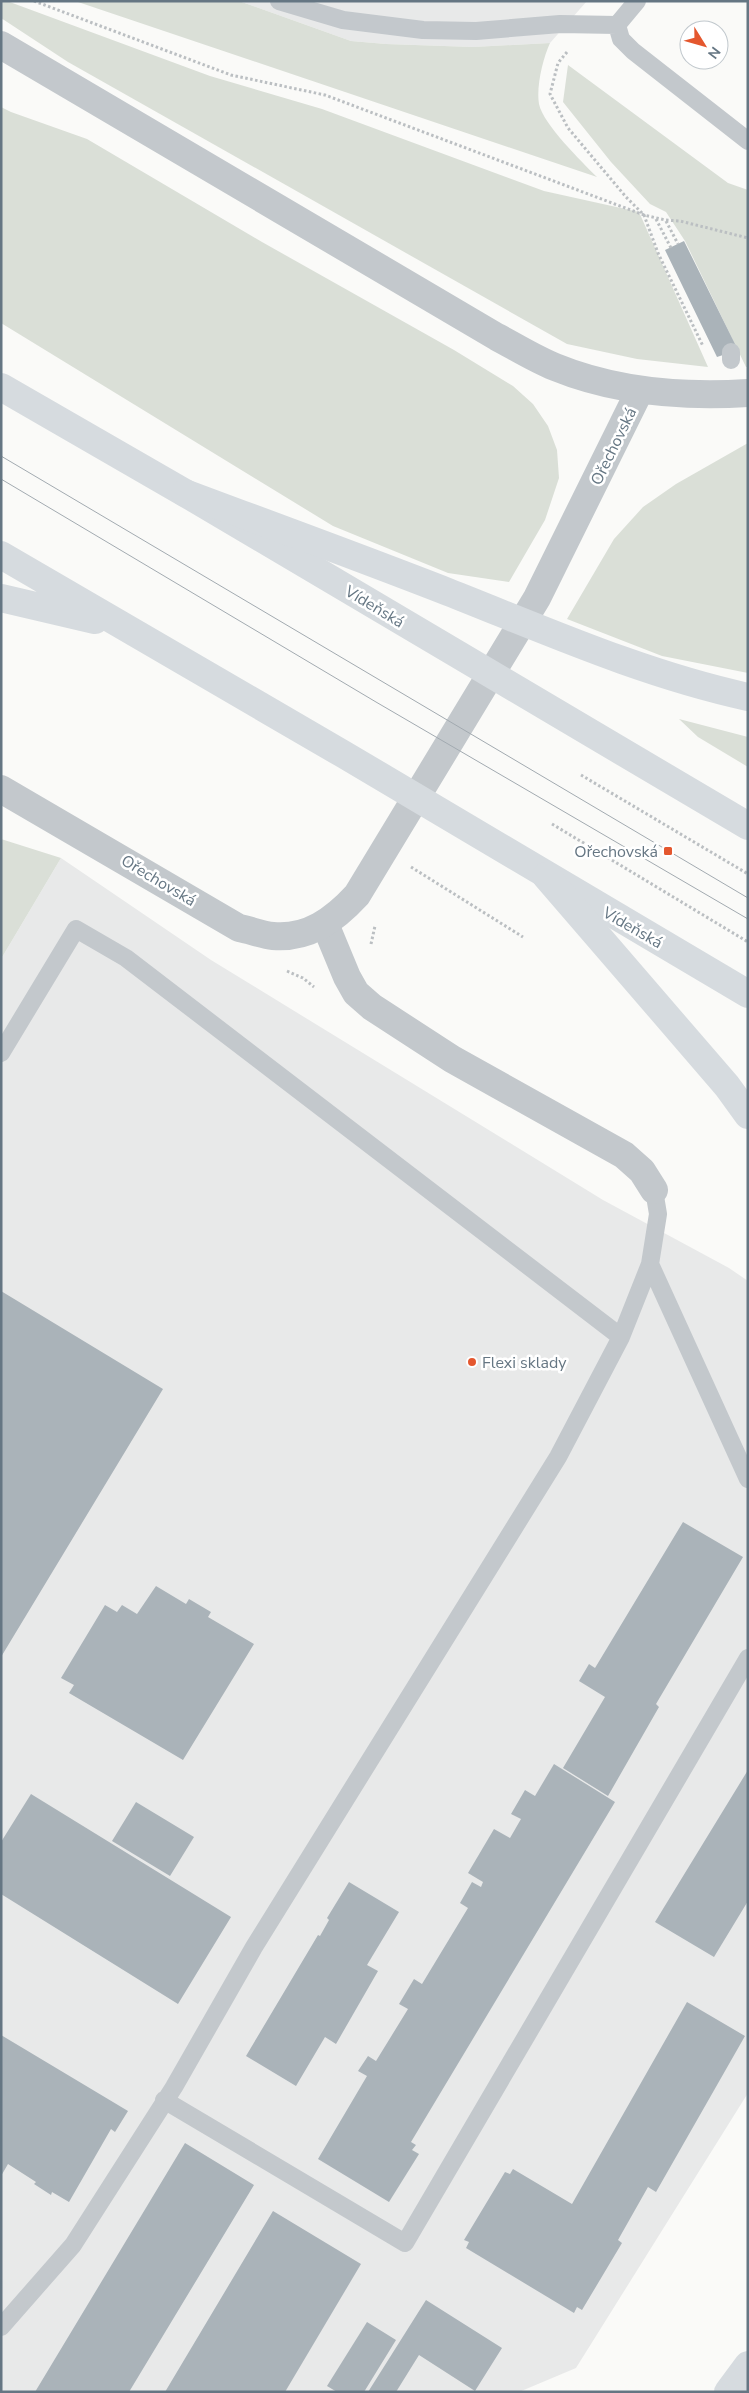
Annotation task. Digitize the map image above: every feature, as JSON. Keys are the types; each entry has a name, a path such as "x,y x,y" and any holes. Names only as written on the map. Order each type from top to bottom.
{"highway":[{"name":"Vídeňská","path":"1,388 185,494 748,826"},
{"path":"185,494 447,592 599,653 664,675 748,697"},
{"name":"Vídeňská","path":"1,555 343,754 748,994"},
{"path":"1,598 121,626"},
{"path":"546,876 714,1071 748,1116"},
{"path":"728,2392 748,2365"}],"street":[{"path":"1,45 497,337 555,367 640,390"},
{"name":"Ořechovská","path":"1,788 239,928 272,936 298,936 325,924 343,910 357,895 537,598 640,390 697,395 748,393"},
{"path":"325,924 347,977 356,993 372,1007 452,1059 624,1155 642,1171 654,1190"}],"lane":[{"path":"279,1 343,20 423,30 476,31 560,24 617,25 638,1"},
{"path":"617,25 620,39 633,51 748,141"},
{"path":"1,1052 76,930 126,958 621,1337"},
{"path":"1,2327 73,2245 174,2087 254,1947 558,1457 621,1337 650,1264 658,1214 654,1190"},
{"path":"650,1264 748,1479"},
{"path":"164,2100 405,2243 748,1658"}],"path":[{"path":"34,1 231,76 325,95 656,218 680,221 748,238"},
{"path":"586,25 558,64 550,94 568,128 626,197 644,214 658,252 704,346"},
{"path":"656,218 671,248"},
{"path":"665,220 678,244"},
{"path":"581,776 748,874"},
{"path":"552,824 748,942"},
{"path":"404,873 409,865 523,936"},
{"path":"371,949 376,924"}],"shaded area":[{"path":"1,1 7,1 210,76 322,109 544,191 639,212 708,367 637,359 567,344 68,62 1,18"},
{"path":"75,1 239,1 351,41 473,47 550,43 545,56 538,89 539,104 555,132 597,177"},
{"path":"239,1 587,1 550,43 473,47 351,41"},
{"path":"568,65 728,183 748,190 748,367 746,367 685,241 666,212 650,204 611,162 563,102"},
{"path":"1,107 87,139 262,242 454,350 513,386 533,404 548,426 557,450 559,478 545,520 509,582 448,573 333,526 1,323"},
{"path":"748,443 748,673 662,656 567,619 614,539 643,507 676,484"},
{"path":"679,719 748,737 748,767 698,737"},
{"path":"1,839 61,858 1,959"},
{"path":"61,858 211,960 603,1200 729,1268 748,1281 748,2093 576,2368 519,2392 1,2392 1,959"}],"building":[{"path":"684,241 738,350 717,357 665,250"},
{"path":"1,1291 163,1389 1,1657"},
{"path":"683,1522 743,1557 656,1704 659,1707 608,1796 563,1768 605,1697 579,1681 589,1664 595,1668"},
{"path":"156,1586 186,1604 189,1599 211,1612 208,1617 254,1644 183,1760 69,1693 74,1685 61,1678 105,1605 117,1612 122,1605 137,1614"},
{"path":"554,1764 615,1802 411,2142 416,2145 412,2150 419,2154 389,2202 318,2159 367,2076 358,2071 368,2056 376,2061 408,2009 399,2004 414,1979 422,1984 468,1908 460,1903 472,1882 481,1887 483,1882 468,1873 494,1829 510,1838 521,1819 511,1814 525,1790 535,1796"},
{"path":"748,1770 748,1901 714,1957 655,1922"},
{"path":"31,1794 231,1917 178,2004 1,1894 1,1842"},
{"path":"136,1802 194,1837 170,1876 112,1841"},
{"path":"349,1882 399,1912 367,1965 378,1971 336,2044 325,2037 296,2086 246,2056 318,1935 320,1936 329,1920 327,1918"},
{"path":"687,2002 745,2036 656,2192 648,2187 618,2240 622,2243 582,2310 577,2307 574,2313 466,2248 469,2242 464,2240 505,2172 510,2174 513,2169 572,2204"},
{"path":"1,2035 128,2111 115,2132 111,2129 69,2202 52,2192 51,2195 34,2184 36,2182 8,2164 1,2176"},
{"path":"185,2143 254,2185 129,2392 35,2392"},
{"path":"273,2211 361,2264 285,2392 165,2392"},
{"path":"426,2300 502,2348 475,2391 419,2355 396,2392 368,2392"},
{"path":"367,2322 396,2340 364,2392 337,2392 327,2386"}],"tram line":[{"path":"1,456 748,898"},
{"path":"1,479 376,702 748,919"}],"place":[{"name":"Ořechovská","path":"668,851"},
{"name":"Flexi sklady","path":"472,1362"}]}
